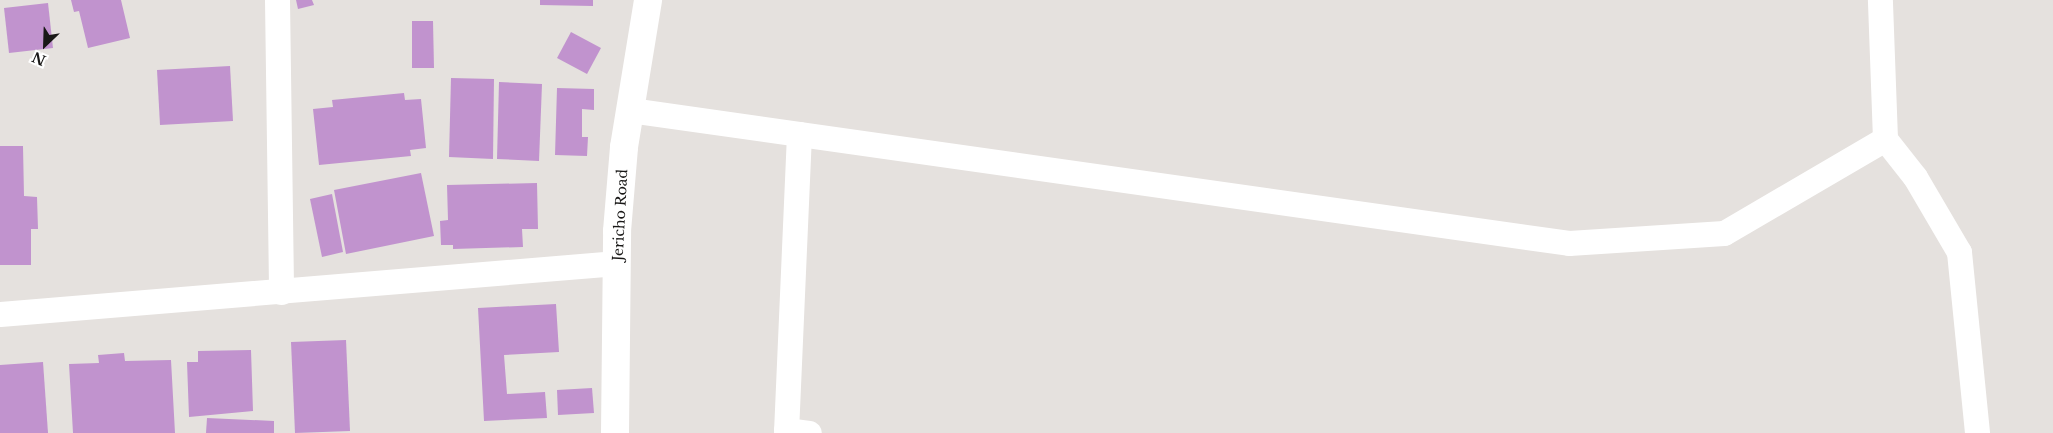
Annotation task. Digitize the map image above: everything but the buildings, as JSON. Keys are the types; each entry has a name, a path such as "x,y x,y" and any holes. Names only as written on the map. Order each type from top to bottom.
{"street":[{"path":"278,0 281,292"},
{"name":"Jericho Road","path":"616,433 616,263 630,110 648,0"},
{"path":"1880,0 1885,139 1915,177 1959,252 1977,433"},
{"path":"630,110 1569,243 1724,232 1885,139"},
{"path":"794,432 800,134"},
{"path":"0,314 616,263"}]}
